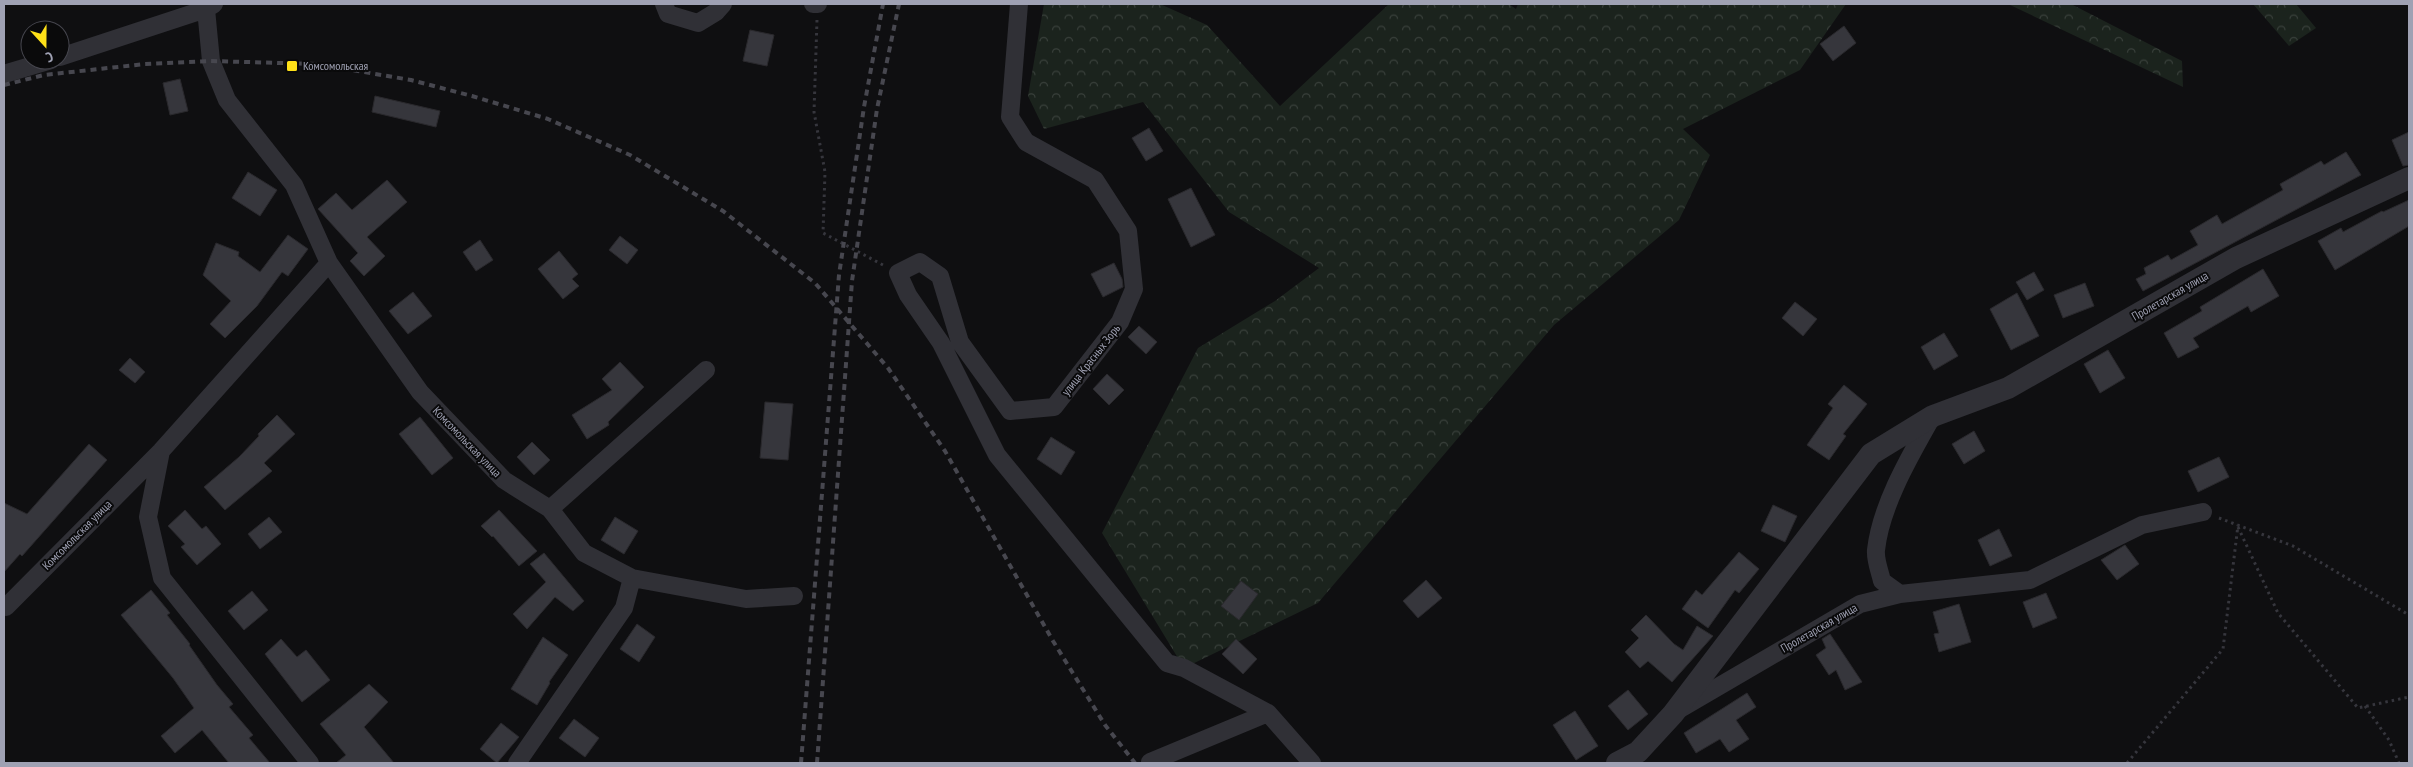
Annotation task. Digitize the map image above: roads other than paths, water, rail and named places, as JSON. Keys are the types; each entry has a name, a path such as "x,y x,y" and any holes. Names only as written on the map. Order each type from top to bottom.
{"street":[{"path":"664,4 668,14 698,22 716,12 723,4"},
{"name":"улица Красных Зорь","path":"1019,4 1010,117 1026,142 1094,180 1128,232 1134,289 1120,322 1054,407 1010,411 960,342 940,276 920,262 898,273 908,295 941,343 997,455 1168,663 1184,668 1268,713"},
{"path":"70,54 210,7"},
{"name":"Комсомольская улица","path":"210,7 211,61 227,100 294,185 329,264 420,392 504,480 550,509 584,553 632,578 746,599 794,596"},
{"path":"4,74 20,69"},
{"name":"Пролетарская улица","path":"1617,763 1641,757 1871,454 1933,416 2008,388 2236,258 2409,178"},
{"name":"Комсомольская улица","path":"6,607 161,451 329,264"},
{"path":"550,509 706,370"},
{"path":"1900,594 1882,581 1876,552 1887,509 1908,459 1933,416"},
{"path":"161,451 148,517 162,578 310,763"},
{"name":"Пролетарская улица","path":"1673,714 1860,604 1900,594 2030,580 2142,525 2203,512"},
{"path":"517,763 624,608 632,578"},
{"path":"1150,762 1268,713 1312,763"}],"railway":[{"path":"801,763 839,275 864,107 883,4"},
{"path":"817,763 852,281 877,109 899,4"},
{"path":"4,85 44,75 145,64 211,61 316,64 411,80 472,96 548,119 630,155 723,211 815,283 888,368 945,451 1053,641 1105,725 1135,763"}],"place":[{"name":"Комсомольская","path":"292,66"}]}
